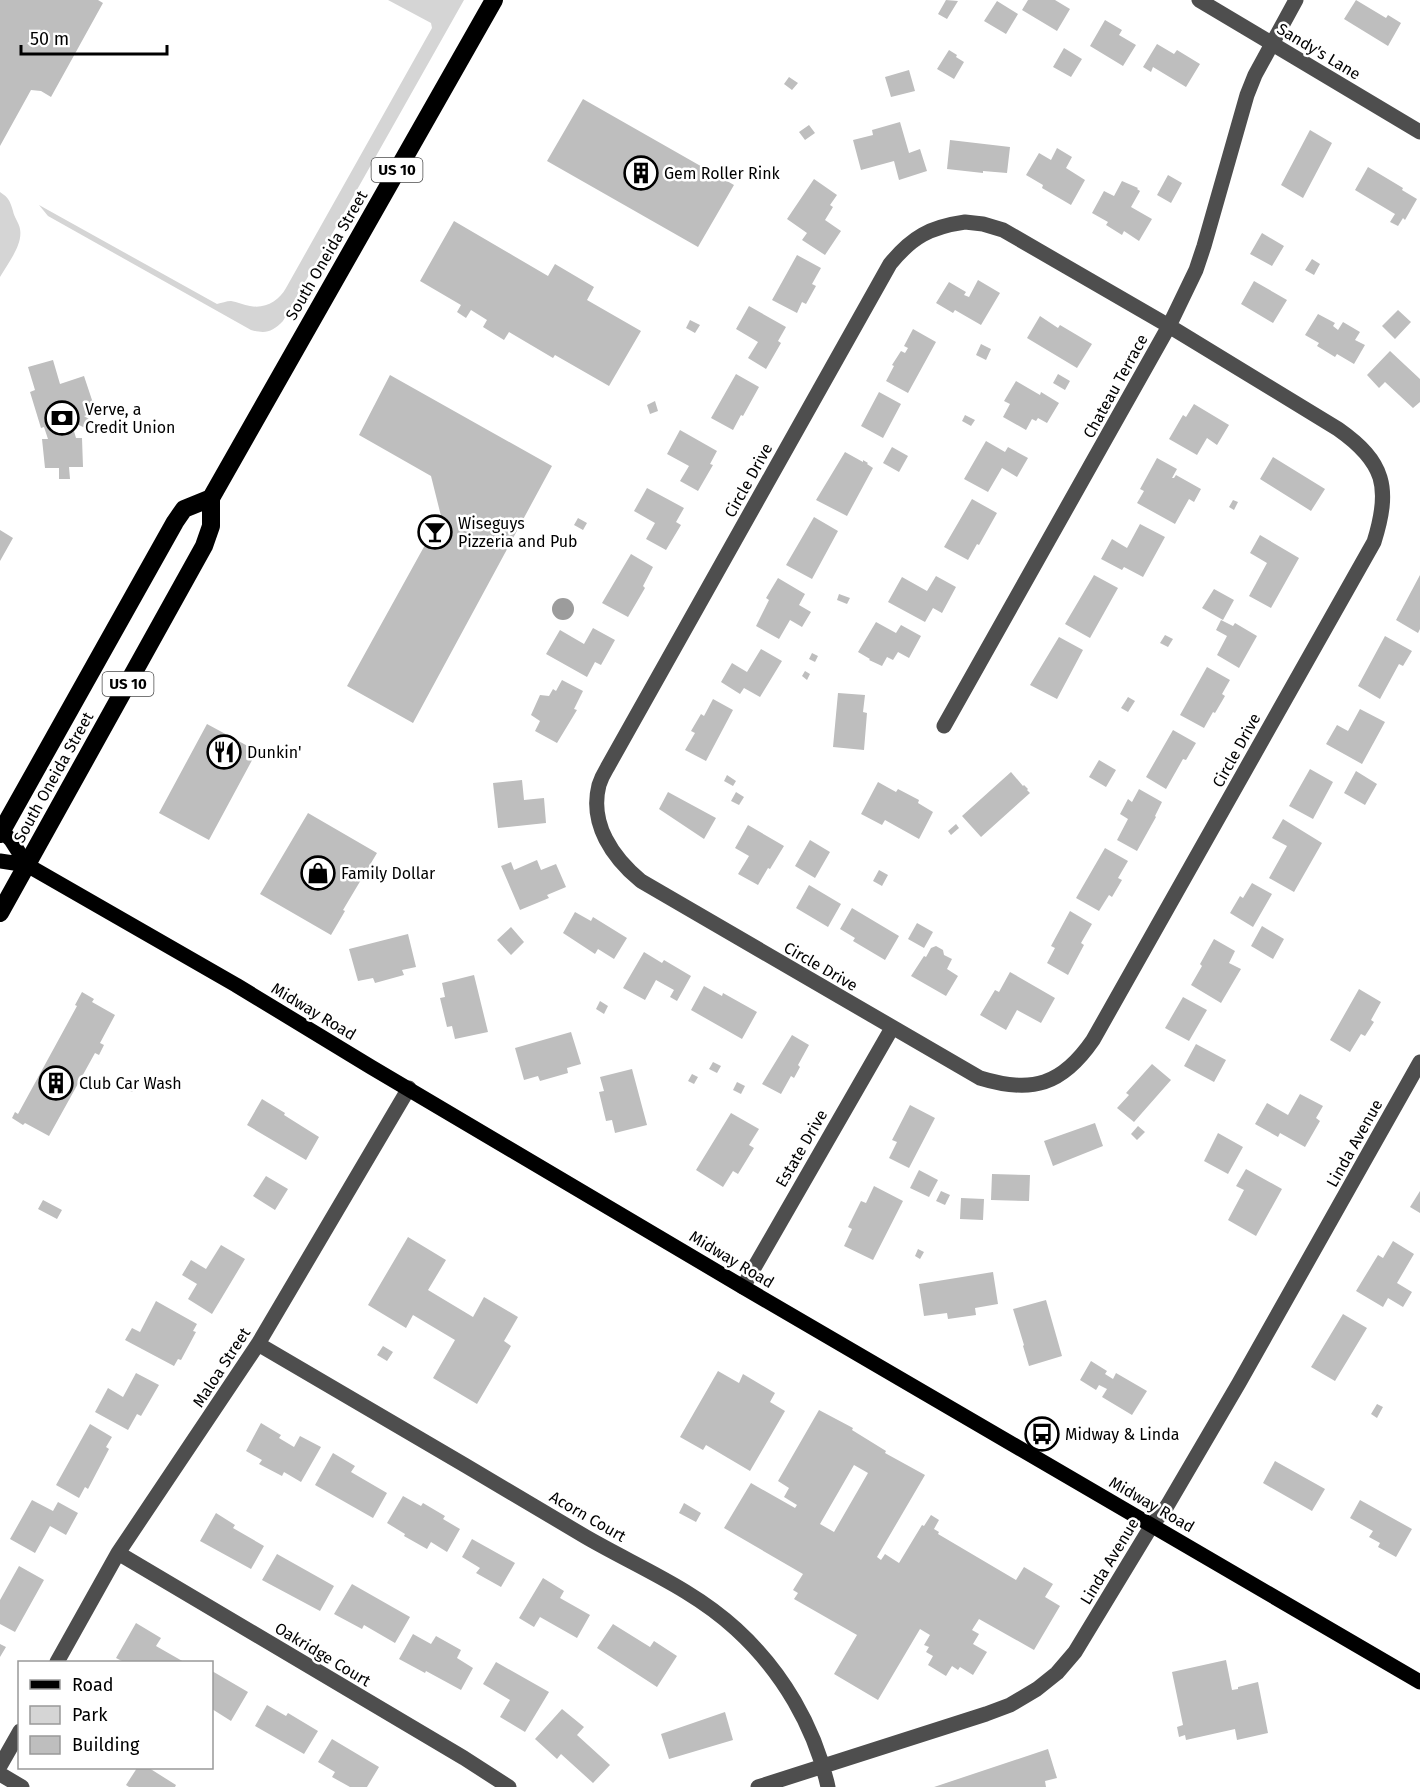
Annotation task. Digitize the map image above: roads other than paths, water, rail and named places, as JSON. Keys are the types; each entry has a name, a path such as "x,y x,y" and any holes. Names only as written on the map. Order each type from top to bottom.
{"highway":[{"name":"South Oneida Street","path":"0,913 204,546 211,526 211,498 494,0"},
{"name":"South Oneida Street","path":"0,831 175,522 184,509 211,498"}],"main road":[{"name":"Midway Road","path":"0,831 11,840 27,865"},
{"name":"Midway Road","path":"0,861 27,865 216,973 743,1287 1420,1682"}],"street":[{"name":"Sandy's Lane","path":"1199,0 1420,132"},
{"name":"Chateau Terrace","path":"944,726 1169,326 1199,262 1217,206 1247,95 1255,75 1296,0"},
{"name":"Circle Drive","path":"965,222 1003,230 1169,326 1356,441 1376,466 1384,496 1381,518 1374,542 1093,1040 1081,1057 1066,1070 1037,1085 1020,1087 999,1084 980,1078 641,881 624,867 605,838 599,821 597,803 599,785 890,264 912,240 938,227 965,222"},
{"name":"Estate Drive","path":"743,1287 892,1028"},
{"name":"Linda Avenue","path":"758,1787 1010,1705 1037,1689 1057,1672 1075,1652 1152,1525 1167,1506 1415,1084 1420,1062"},
{"name":"Maloa Street","path":"58,1661 118,1553 258,1344 409,1088"},
{"name":"Acorn Court","path":"258,1344 711,1608 758,1651 795,1702 810,1731 828,1787"},
{"name":"Oakridge Court","path":"118,1553 509,1787"},
{"path":"0,1766 18,1734"},
{"path":"0,1774 22,1787"}],"place":[{"name":"Gem Roller Rink","path":"641,173"},
{"name":"Verve, a Credit Union","path":"62,418"},
{"name":"Wiseguys Pizzeria and Pub","path":"435,532"},
{"name":"Dunkin'","path":"224,752"},
{"name":"Family Dollar","path":"318,873"},
{"name":"Club Car Wash","path":"56,1083"},
{"name":"Midway & Linda","path":"1042,1434"}]}
